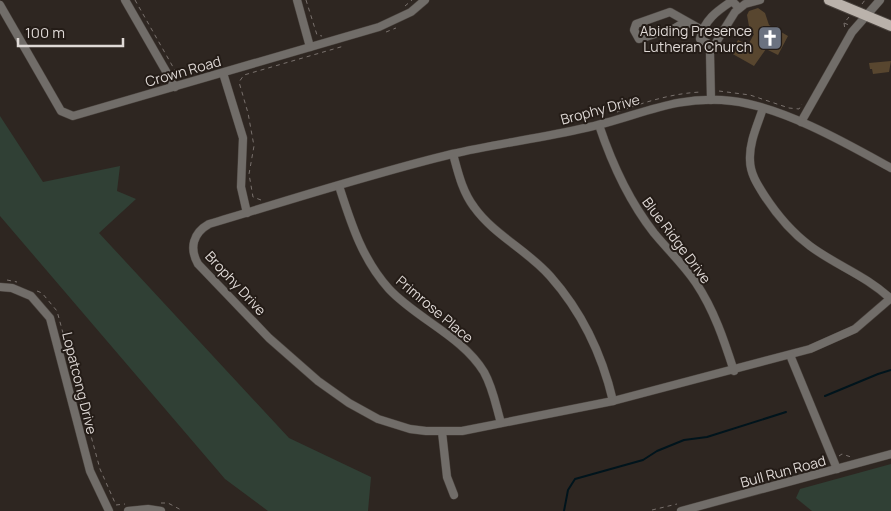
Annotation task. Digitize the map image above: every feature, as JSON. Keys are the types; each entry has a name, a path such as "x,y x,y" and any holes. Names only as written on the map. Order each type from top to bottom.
{"main road":[{"path":"829,0 891,26"}],"street":[{"path":"125,0 175,87"},
{"path":"297,0 310,47"},
{"name":"Crown Road","path":"0,5 64,114 72,116 396,20 425,0"},
{"path":"711,95 710,52 735,12 745,4 760,0"},
{"path":"801,122 852,32 880,0"},
{"path":"714,47 700,39 702,30 711,15 732,1 740,8"},
{"path":"685,22 675,28 639,39 634,30 636,24 670,12 702,30"},
{"path":"223,72 242,131 241,187 247,213"},
{"name":"Brophy Drive","path":"891,168 801,122 763,108 711,95 668,104 599,125 453,154 209,224 198,232 193,251 198,264 269,338 318,380 349,403 363,412 393,425 442,432 501,423 613,401 790,355 839,338 868,320 891,298"},
{"path":"763,108 753,139 750,162 754,178 769,203 782,221 811,246 863,276 891,298"},
{"name":"Blue Ridge Drive","path":"599,125 612,162 628,193 650,228 684,267 706,300 721,332 734,370"},
{"path":"453,154 462,185 473,206 492,226 533,259 556,283 575,309 597,351 613,401"},
{"name":"Primrose Place","path":"339,186 355,234 370,264 402,301 466,351 476,362 490,384 501,423"},
{"name":"Lopatcong Drive","path":"0,287 12,288 31,296 50,318 90,471 109,511"},
{"path":"790,355 837,469"},
{"path":"442,432 447,477 454,495"},
{"name":"Bull Run Road","path":"680,507 891,454"},
{"path":"129,507 148,509 160,507"}],"path":[{"path":"135,0 177,74 183,78"},
{"path":"306,0 317,35 324,36"},
{"path":"405,6 412,0"},
{"path":"844,23 844,35"},
{"path":"383,33 399,26"},
{"path":"262,200 253,197 250,174 254,146 248,113 239,82 244,76 348,44"},
{"path":"613,113 650,100 687,92 711,95 750,95 789,108 799,109 804,101"},
{"path":"6,280 12,279 20,283"},
{"path":"34,289 42,293 57,311 100,469 116,505 129,507"},
{"path":"786,474 834,459 842,454 852,457"},
{"path":"160,507 168,503 183,511"},
{"path":"652,510 680,507"}],"green space":[{"path":"0,116 43,182 120,166 117,191 136,199 99,233 289,438 371,477 368,511 268,511 225,479 0,216"},
{"path":"891,464 891,511 812,511 796,498 800,489"}],"building":[{"name":"Abiding Presence Lutheran Church","path":"758,8 765,13 769,25 788,36 778,55 766,49 754,66 731,53 738,40 748,45 754,34 750,32 747,15 749,11"},
{"path":"891,61 889,72 873,74 872,69 870,69 869,63"}],"waterway":[{"path":"825,396 891,370"},
{"path":"564,511 568,490 575,479 643,460 657,451 684,440 707,437 786,412"}],"place":[{"name":"Abiding Presence Lutheran Church","path":"770,38"}]}
